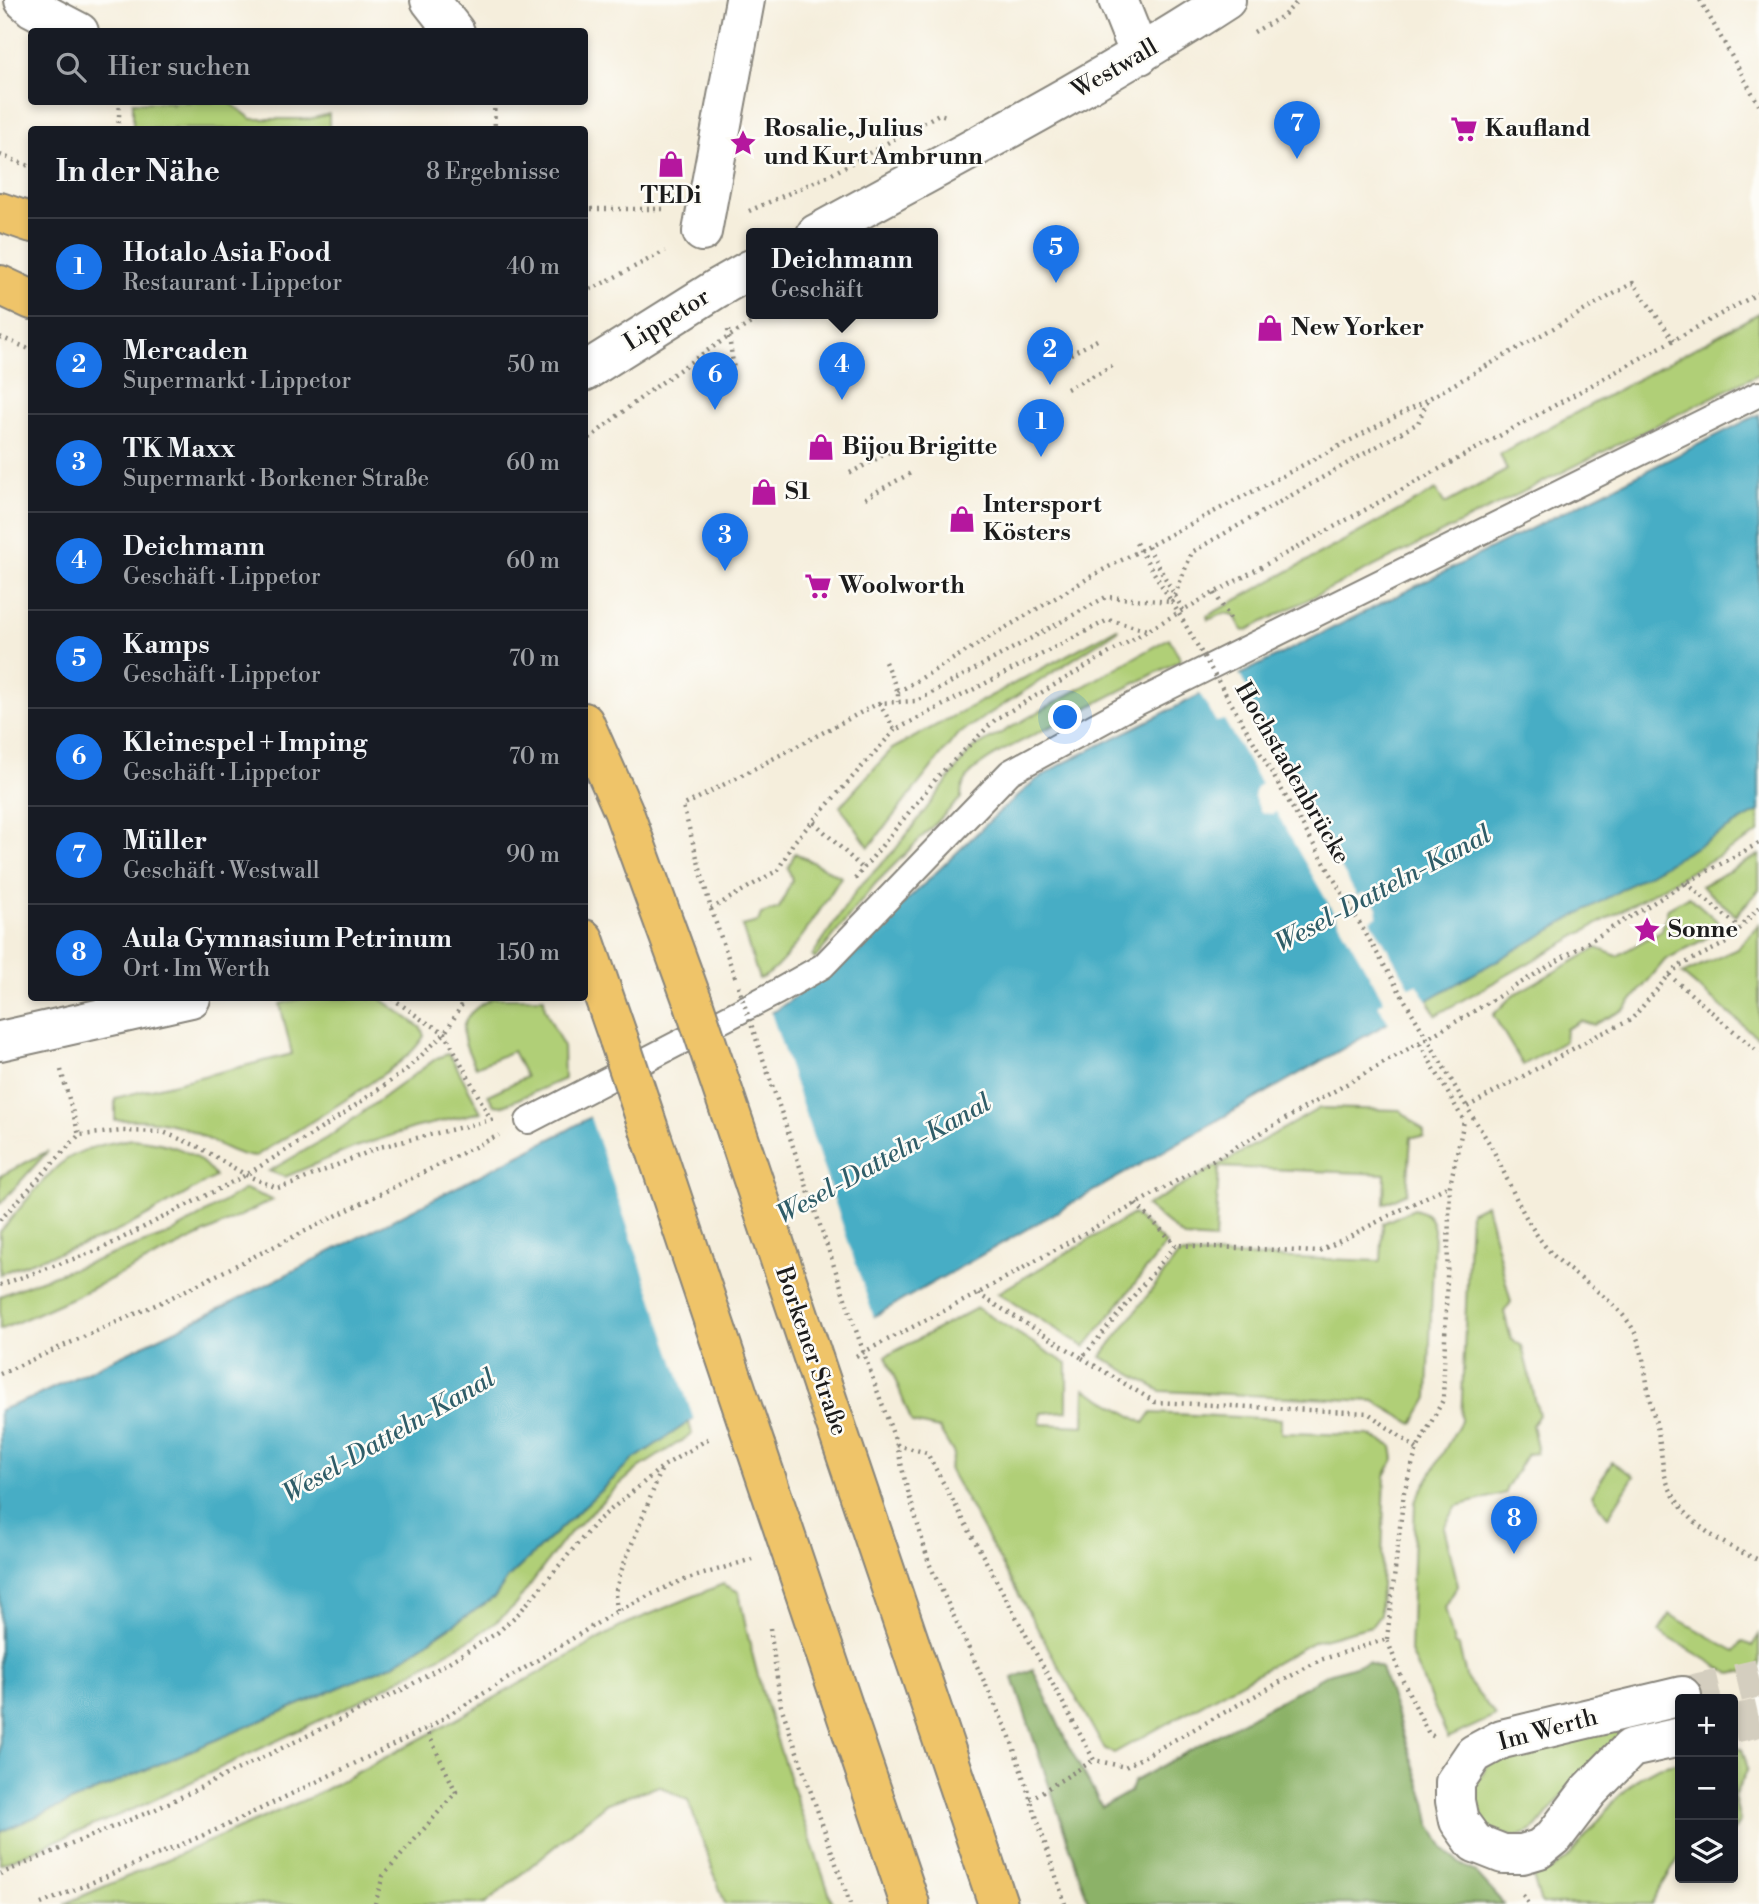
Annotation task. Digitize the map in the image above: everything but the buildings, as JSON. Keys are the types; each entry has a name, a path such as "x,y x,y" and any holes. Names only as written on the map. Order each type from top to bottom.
{"main road":[{"path":"0,212 28,222"},
{"path":"0,285 28,298"},
{"name":"Borkener Straße","path":"588,731 623,810 835,1374 998,1904"},
{"path":"588,951 910,1904"}],"street":[{"path":"24,0 33,8 71,28"},
{"path":"430,0 453,28"},
{"path":"702,232 744,0"},
{"path":"1118,0 1140,55"},
{"name":"Westwall","path":"1001,133 1140,55 1226,0"},
{"path":"827,228 1001,133"},
{"name":"Lippetor","path":"588,369 746,273"},
{"path":"0,1041 178,1001"},
{"name":"Im Werth","path":"1675,1698 1502,1739 1474,1754 1455,1782 1459,1821 1475,1843 1503,1854 1521,1854 1539,1849 1554,1837 1589,1791 1631,1748 1675,1738"}],"lane":[{"path":"527,1121 777,992 822,965 1010,772 1129,708 1759,394"}],"path":[{"path":"1700,0 1759,105"},
{"path":"118,126 120,105"},
{"path":"494,105 495,126"},
{"path":"588,291 702,232 830,175 939,114 1001,133"},
{"path":"0,155 28,166"},
{"path":"588,209 663,209"},
{"path":"898,691 1097,573 1428,399 1633,283 1675,340"},
{"path":"711,909 778,870 793,844 895,730 1108,620 1147,630 1759,293"},
{"path":"588,440 639,397 757,319"},
{"path":"730,335 734,370"},
{"path":"0,337 28,349"},
{"path":"1052,364 1099,339"},
{"path":"1067,390 1114,365"},
{"path":"1065,1904 1010,1737 929,1563 897,1446 711,909 683,806 879,703 918,701 1106,597 1172,602 1192,552 1418,423 1428,399"},
{"path":"850,473 897,448"},
{"path":"865,498 911,473"},
{"name":"Hochstadenbrücke","path":"1136,543 1490,1144 1531,1226 1547,1248 1611,1302 1634,1331 1644,1359 1649,1400 1658,1429 1669,1488 1685,1511 1706,1531 1739,1552 1759,1560"},
{"path":"1148,547 1183,610"},
{"path":"885,662 898,691 898,702"},
{"path":"879,703 895,730"},
{"path":"814,822 862,868"},
{"path":"835,1374 1136,1205 1759,843"},
{"path":"1686,883 1740,928"},
{"path":"1467,1107 1598,1035 1631,1020 1679,966 1728,942 1759,907"},
{"path":"1669,975 1759,1053"},
{"path":"396,1001 445,1033 490,1118"},
{"path":"0,1285 99,1250 246,1175 327,1125 405,1071 445,1033 464,1001"},
{"path":"49,1031 79,1135"},
{"path":"1419,1042 1464,1121 1450,1185 1443,1400 1418,1449 1404,1492 1387,1639 1402,1679 1429,1734 1474,1754"},
{"path":"0,1220 79,1135 122,1131 163,1132 197,1146 246,1175 277,1188 380,1147 490,1118 527,1121"},
{"path":"0,1374 164,1301 527,1121"},
{"path":"1136,1205 1176,1245 1318,1252 1450,1185"},
{"path":"1083,1358 1176,1245"},
{"path":"977,1294 1155,1402 1368,1413 1418,1449"},
{"path":"0,1874 168,1803 404,1689 497,1633 520,1612 596,1522 662,1467 715,1435"},
{"path":"897,1446 927,1453 1094,1760"},
{"path":"617,1611 615,1594 620,1574 662,1467"},
{"path":"41,1904 225,1826 426,1729 617,1611 675,1583 756,1557 759,1568"},
{"path":"769,1615 781,1706 850,1904"},
{"path":"1030,1799 1094,1760 1125,1767 1320,1660 1387,1639"},
{"path":"376,1904 383,1876 456,1792 426,1729"}],"green space":[{"path":"133,105 233,105 252,119 310,119 329,114 329,126 133,126"},
{"path":"1759,313 1759,374 1247,630 1243,631 1234,615 1225,613 1208,620 1207,616 1436,490 1445,504 1507,470 1500,454"},
{"path":"1117,628 1118,630 957,735 869,847 840,806 892,749"},
{"path":"1169,638 1181,660 1002,751 974,770 964,782 961,798 875,884 815,959 812,956 858,888 895,850 971,750"},
{"path":"1759,811 1759,833 1436,1015 1427,1000"},
{"path":"795,853 841,877 815,918 780,964 759,979 742,926 758,922 761,914 779,908 792,880 788,868"},
{"path":"1759,855 1759,890 1736,915 1701,886"},
{"path":"1689,896 1725,928 1665,960 1625,1009 1594,1025 1581,1021 1566,1029 1565,1041 1523,1065 1493,1015 1513,995 1597,948 1617,956 1662,930 1668,908"},
{"path":"1759,924 1757,1037 1682,974 1737,949"},
{"path":"292,1001 384,1001 421,1028 424,1036 410,1054 391,1068 254,1157 230,1150 192,1131 164,1122 115,1120 115,1098 292,1054 280,1004"},
{"path":"488,1001 544,1001 545,1009 563,1046 564,1079 502,1106 494,1105 488,1095 526,1077 513,1051 476,1067 463,1035 466,1019"},
{"path":"448,1054 481,1112 414,1128 353,1148 285,1177 269,1171 330,1136 437,1058"},
{"path":"1320,1108 1400,1110 1424,1131 1424,1137 1411,1137 1407,1193 1384,1204 1385,1174 1219,1167 1215,1240 1185,1238 1146,1206"},
{"path":"132,1139 156,1142 189,1153 208,1167 215,1177 116,1232 0,1274 0,1232 51,1172 84,1150"},
{"path":"48,1151 0,1204 0,1176"},
{"path":"245,1189 273,1200 0,1330 0,1296 170,1234"},
{"path":"1486,1204 1511,1302 1504,1312 1511,1339 1522,1346 1539,1415 1532,1425 1537,1447 1536,1453 1527,1454 1506,1493 1457,1506 1444,1527 1458,1585 1445,1607 1454,1644 1459,1647 1467,1680 1496,1716 1448,1738 1410,1652 1415,1502 1461,1421 1470,1212"},
{"path":"1414,1209 1428,1216 1434,1230 1428,1398 1413,1424 1374,1401 1161,1391 1101,1357 1179,1254 1381,1261 1383,1223"},
{"path":"1133,1214 1166,1244 1085,1347 998,1293"},
{"path":"977,1308 1067,1364 1067,1411 1041,1413 1040,1424 1084,1426 1085,1389 1144,1423 1151,1413 1281,1419 1281,1433 1369,1435 1392,1446 1394,1459 1385,1476 1380,1614 1371,1626 1315,1641 1114,1753 1105,1750 949,1469 954,1454 939,1429 912,1423 886,1356"},
{"path":"689,1422 692,1434 639,1468 617,1487 565,1538 515,1605 476,1636 364,1699 143,1805 0,1864 0,1832 394,1664 495,1597 508,1578 634,1459"},
{"path":"1612,1462 1634,1476 1608,1517 1592,1495"},
{"path":"723,1584 739,1592 768,1711 833,1904 725,1904 688,1800 659,1786 607,1803 485,1904 64,1904 311,1797 626,1624"},
{"path":"1669,1614 1735,1651 1742,1641 1752,1646 1759,1635 1759,1666 1757,1669 1731,1674 1659,1632"},
{"path":"1368,1662 1381,1668 1426,1802 1430,1823 1444,1849 1459,1863 1475,1872 1504,1904 1089,1904 1013,1678 1033,1669 1067,1743 1102,1807 1130,1792 1133,1782 1328,1674"},
{"path":"1675,1710 1675,1721 1611,1744 1580,1774 1537,1827 1522,1835 1508,1836 1480,1824 1469,1795 1491,1760"},
{"path":"1738,1747 1742,1749 1748,1769 1738,1788"},
{"path":"1675,1763 1675,1864 1651,1904 1541,1904 1533,1877 1568,1858 1615,1800 1641,1776 1658,1767"}],"water":[{"name":"Wesel-Datteln-Kanal","path":"1759,414 1759,811 689,1422 633,1460 508,1578 495,1597 394,1664 0,1832 0,1410 32,1398 225,1306 564,1132 778,1009 843,962 999,812 1036,780 1064,763"}],"pier":[{"path":"1238,672 1254,700 1248,704 1357,896 1363,893 1370,895 1378,908 1377,916 1371,920 1410,987 1417,984 1429,1003 1390,1025 1378,1005 1384,1001 1276,812 1261,812 1254,797 1256,787 1261,784 1224,720 1216,722 1199,692"},
{"path":"770,1010 875,1321 695,1423 589,1114"}],"tunnel":[{"path":"1691,1694 1759,1678"},
{"path":"1738,1723 1759,1718"}],"place":[{"name":"Kaufland","path":"1464,129"},
{"name":"Rosalie, Julius und Kurt Ambrunn","path":"743,143"},
{"name":"Müller","path":"1297,159"},
{"name":"TEDi","path":"671,164"},
{"name":"Kamps","path":"1056,283"},
{"name":"New Yorker","path":"1270,328"},
{"name":"Mercaden","path":"1050,385"},
{"name":"Deichmann","path":"842,400"},
{"name":"Kleinespel + Imping","path":"715,410"},
{"name":"Bijou Brigitte","path":"821,447"},
{"name":"Hotalo Asia Food","path":"1041,457"},
{"name":"S1","path":"764,492"},
{"name":"Intersport Kösters","path":"962,519"},
{"name":"TK Maxx","path":"725,571"},
{"name":"Woolworth","path":"818,586"},
{"name":"Sonne","path":"1647,930"},
{"name":"Aula Gymnasium Petrinum","path":"1514,1554"}]}
